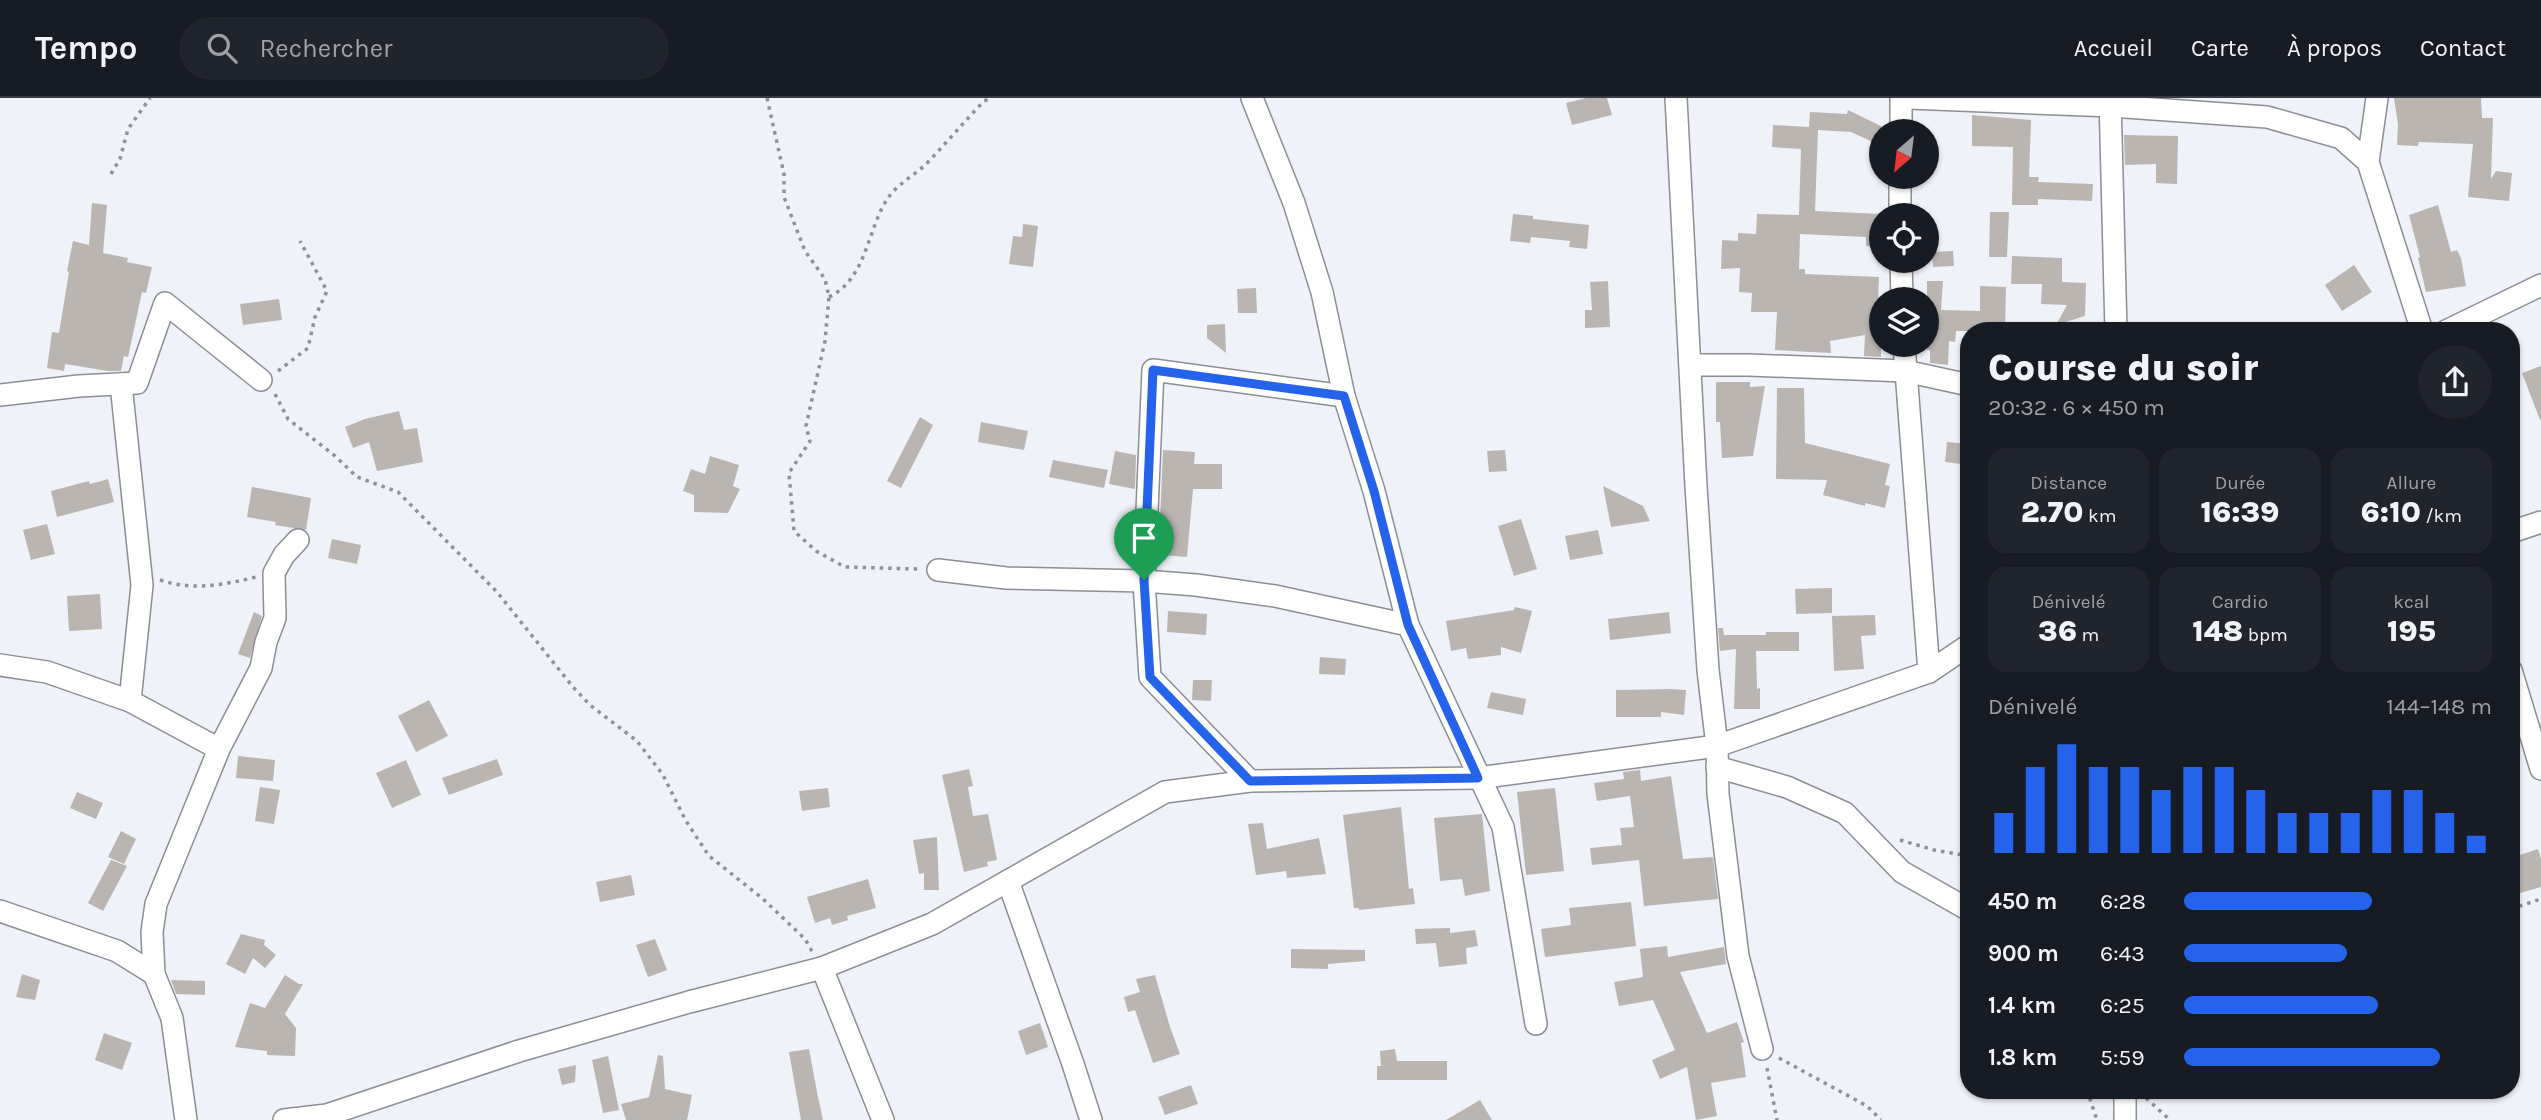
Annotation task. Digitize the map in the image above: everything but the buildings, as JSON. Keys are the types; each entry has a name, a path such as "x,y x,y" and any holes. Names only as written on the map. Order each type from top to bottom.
{"street":[{"path":"1252,98 1294,203 1322,292 1344,396 1374,491 1408,625 1503,827 1536,1024"},
{"path":"1676,98 1708,670 1738,956 1762,1049"},
{"path":"1900,119 1901,98"},
{"path":"1908,98 2110,102 2267,117 2342,138 2368,162"},
{"path":"2377,98 2368,162 2419,322"},
{"path":"2110,102 2116,322"},
{"path":"2465,322 2541,285"},
{"path":"0,395 137,383 165,303 267,386"},
{"path":"1904,357 1929,672"},
{"path":"1690,365 1905,371 1960,383"},
{"path":"1250,781 1150,677 1144,580 1153,370 1344,396"},
{"path":"121,384 142,585 130,701"},
{"path":"2520,528 2541,522"},
{"path":"186,1120 172,1018 154,974 152,932 156,904 219,749 261,668 266,642 275,618 274,573 291,548"},
{"path":"938,570 1006,578 1144,580 1275,596 1408,625"},
{"path":"284,1120 327,1115 519,1051 689,1002 822,968 932,924 1165,792 1250,781 1478,778 1717,746 1929,672 1960,651"},
{"path":"0,665 47,672 130,701 219,749"},
{"path":"2520,700 2541,769"},
{"path":"1717,768 1787,787 1845,813 1902,872 1960,905"},
{"path":"1008,881 1073,1063 1084,1118"},
{"path":"0,911 117,951 154,974"},
{"path":"822,968 883,1120"},
{"path":"2124,1120 2125,1099"}],"path":[{"path":"111,174 120,159 128,129 150,98"},
{"path":"767,98 784,174 784,197 805,251 825,279 829,297 825,341 806,426 810,441 789,473 794,531 816,551 845,567 938,570"},
{"path":"829,297 840,291 865,254 885,203 898,185 928,163 984,101 992,98"},
{"path":"300,241 327,291 315,317 308,348 275,374 267,386 288,419 357,477 398,492 497,592 573,687 590,705 637,741 663,775 686,821 709,856 762,898 805,939 822,968"},
{"path":"142,585 157,579 181,587 220,586 258,577 267,565 291,548"},
{"path":"1870,837 1893,838 1960,854"},
{"path":"2520,906 2541,899"},
{"path":"1762,1049 1777,1120"},
{"path":"1762,1049 1867,1106 1881,1120"},
{"path":"2090,1099 2097,1120"},
{"path":"2146,1099 2170,1120"}],"route":[{"path":"1153,370 1344,396 1374,491 1408,625 1478,778 1250,781 1150,677 1144,580 1153,370"}]}
